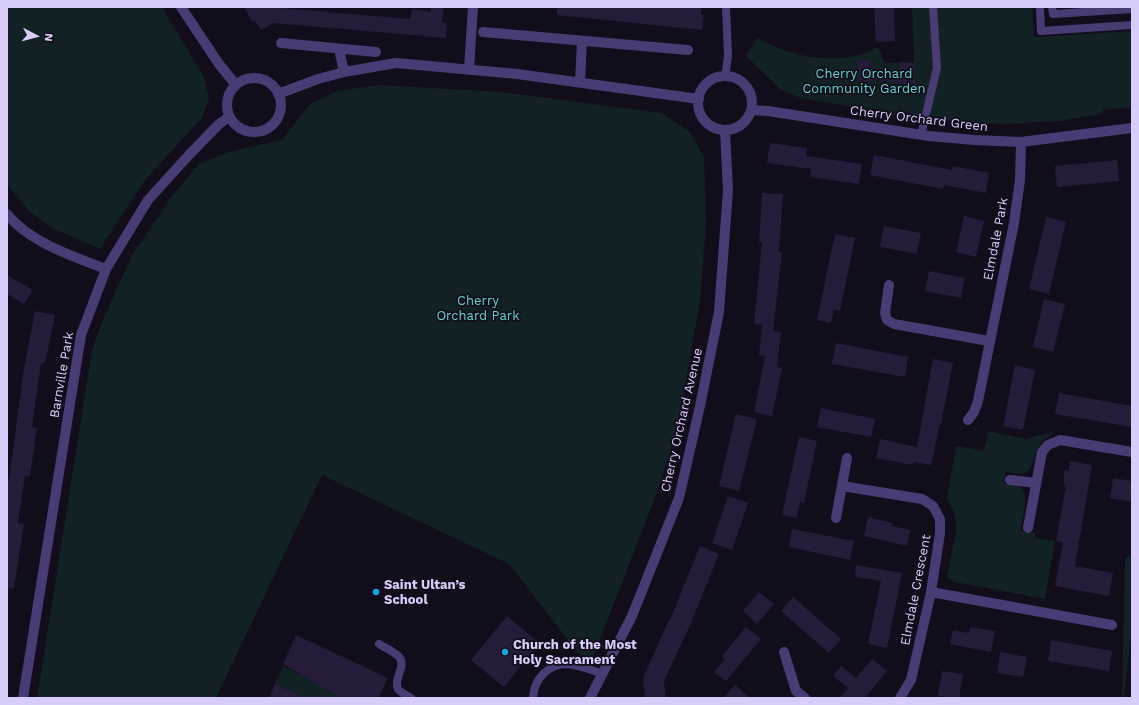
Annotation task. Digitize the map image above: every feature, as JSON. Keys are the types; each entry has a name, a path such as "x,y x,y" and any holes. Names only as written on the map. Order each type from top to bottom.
{"street":[{"path":"180,7 219,64 236,85"},
{"path":"468,69 474,7"},
{"path":"483,32 688,50"},
{"path":"580,82 582,41"},
{"path":"281,43 376,52"},
{"path":"339,49 344,72"},
{"path":"278,94 318,79 344,72 396,63 468,69 580,82 699,99"},
{"path":"725,76 739,80 747,87 751,96 752,110 749,117 742,124 734,129 725,130 713,127 703,118 700,111 699,99 706,84 716,78 725,76"},
{"path":"251,78 267,82 274,87 281,103 280,113 269,128 261,132 251,133 234,125 229,117 227,100 230,92 236,85 251,78"},
{"name":"Cherry Orchard Green","path":"752,110 974,140 1021,142 1132,128"},
{"name":"Barnville Park","path":"23,698 81,335 106,269 148,200 219,124 229,117"},
{"name":"Cherry Orchard Avenue","path":"590,698 638,602 679,498 699,413 719,312 728,190 725,130"},
{"name":"Elmdale Park","path":"968,420 974,412 978,401 1014,223 1020,180 1021,142"},
{"path":"7,214 35,238 106,269"},
{"path":"889,285 885,313 887,320 894,324 989,341"},
{"path":"1028,528 1042,452 1048,445 1060,440 1132,452"},
{"path":"836,518 847,458"},
{"path":"1010,480 1036,483"},
{"name":"Elmdale Crescent","path":"842,486 922,499 932,506 940,519 940,533 931,592 911,680 900,698"},
{"path":"931,592 1112,624"},
{"path":"784,652 796,691 805,698"}],"lane":[{"path":"725,76 728,56 726,7"},
{"path":"921,134 937,68 933,7"},
{"path":"1040,7 1041,31 1132,26"},
{"path":"1052,7 1053,14 1132,9"},
{"path":"379,644 397,655 402,662 397,678 398,687 399,690 411,698"},
{"path":"533,698 539,678 547,670 556,666 567,664 603,674"}],"green space":[{"path":"7,7 162,7 204,77 209,98 202,118 145,180 100,249 52,228 28,210 7,184"},
{"name":"Cherry Orchard Community Garden","path":"912,7 1032,7 1034,37 1132,31 1132,107 1103,110 1102,114 1059,121 1005,124 933,120 801,98 781,90 746,56 757,38 780,49 804,56 817,58 842,58 855,56 878,47 885,63 914,63"},
{"name":"Cherry Orchard Park","path":"379,85 501,92 662,113 690,132 704,157 706,223 700,301 677,430 658,490 589,667 509,564 322,475 216,698 37,698 92,350 102,322 132,255 172,196 199,164 228,152 282,140 310,104 337,91"},
{"path":"988,431 1026,439 1052,432 1052,435 1045,439 1040,445 1029,469 1025,473 1019,474 1006,472 1004,483 1017,486 1022,489 1024,493 1025,506 1020,531 1036,533 1035,538 1055,541 1045,599 955,582 947,577 956,532 954,512 947,498 956,446 984,451"},
{"path":"1132,555 1132,625 1124,698 1122,698 1125,558"},
{"path":"283,666 351,698 306,698 275,684"}],"building":[{"path":"244,7 270,7 410,19 412,9 431,12 431,7 444,7 442,22 447,23 446,38 274,23 261,30 256,22 252,21"},
{"path":"557,7 701,7 701,15 704,15 702,30 557,15"},
{"path":"874,7 894,7 895,41 876,42"},
{"path":"858,61 870,61 869,68 900,70 900,62 914,63 914,86 899,86 899,82 869,80 869,82 857,81"},
{"path":"770,143 807,148 806,156 862,164 859,184 810,177 811,169 767,163"},
{"path":"874,155 952,170 953,166 989,173 986,193 944,185 943,189 870,175"},
{"path":"1117,160 1119,181 1057,187 1055,166"},
{"path":"762,193 783,194 779,252 782,252 773,331 781,332 777,367 782,368 772,416 754,412 765,356 759,355 762,325 754,324 762,242 759,242"},
{"path":"964,216 984,221 976,257 956,252"},
{"path":"1046,217 1066,222 1049,294 1029,289"},
{"path":"884,226 921,233 917,254 880,247"},
{"path":"835,234 855,238 840,311 834,309 831,323 817,320"},
{"path":"929,271 965,278 961,298 925,291"},
{"path":"7,275 33,290 24,304 7,294"},
{"path":"1044,299 1065,304 1053,352 1033,347"},
{"path":"35,311 55,315 45,363 41,363 32,427 37,428 30,476 25,476 18,523 24,524 14,588 7,588 7,479 9,480 24,368"},
{"path":"836,343 908,357 905,377 832,364"},
{"path":"933,359 953,363 931,465 914,462 913,465 876,458 880,439 917,447"},
{"path":"1015,365 1035,370 1023,430 1003,426"},
{"path":"1059,393 1132,406 1132,427 1055,414"},
{"path":"821,408 875,419 871,437 817,427"},
{"path":"736,414 757,419 739,491 719,486"},
{"path":"799,437 817,441 804,503 800,502 797,518 782,515"},
{"path":"1070,461 1092,465 1075,566 1113,573 1109,596 1055,586 1063,542 1056,541 1066,485 1064,485 1063,481 1065,470 1069,471"},
{"path":"1113,478 1132,481 1132,502 1110,498"},
{"path":"728,496 748,503 732,550 712,543"},
{"path":"868,517 893,523 892,526 910,530 907,546 864,536"},
{"path":"792,529 854,541 850,560 789,547"},
{"path":"700,546 719,554 691,623 664,681 666,698 645,698 643,678 670,620"},
{"path":"856,565 902,573 887,648 868,644 881,581 855,577"},
{"path":"759,592 774,604 757,624 743,611"},
{"path":"793,597 841,639 829,653 781,611"},
{"name":"Church of the Most Holy Sacrament","path":"507,616 539,643 504,687 471,660"},
{"path":"746,627 761,639 726,681 714,672 725,659 722,656"},
{"path":"970,627 995,631 991,652 950,644 953,630 969,633"},
{"path":"296,635 388,678 378,698 342,698 283,664"},
{"path":"1051,640 1112,651 1109,671 1048,661"},
{"path":"1000,652 1027,657 1023,677 997,673"},
{"path":"872,659 887,671 879,681 865,698 840,698 848,688 833,676 841,666 856,678"},
{"path":"942,671 963,674 959,698 938,696"},
{"path":"275,684 306,698 269,698"},
{"path":"735,685 750,698 723,698"}],"place":[{"name":"Saint Ultan’s School","path":"376,592"},
{"name":"Church of the Most Holy Sacrament","path":"505,652"}]}
